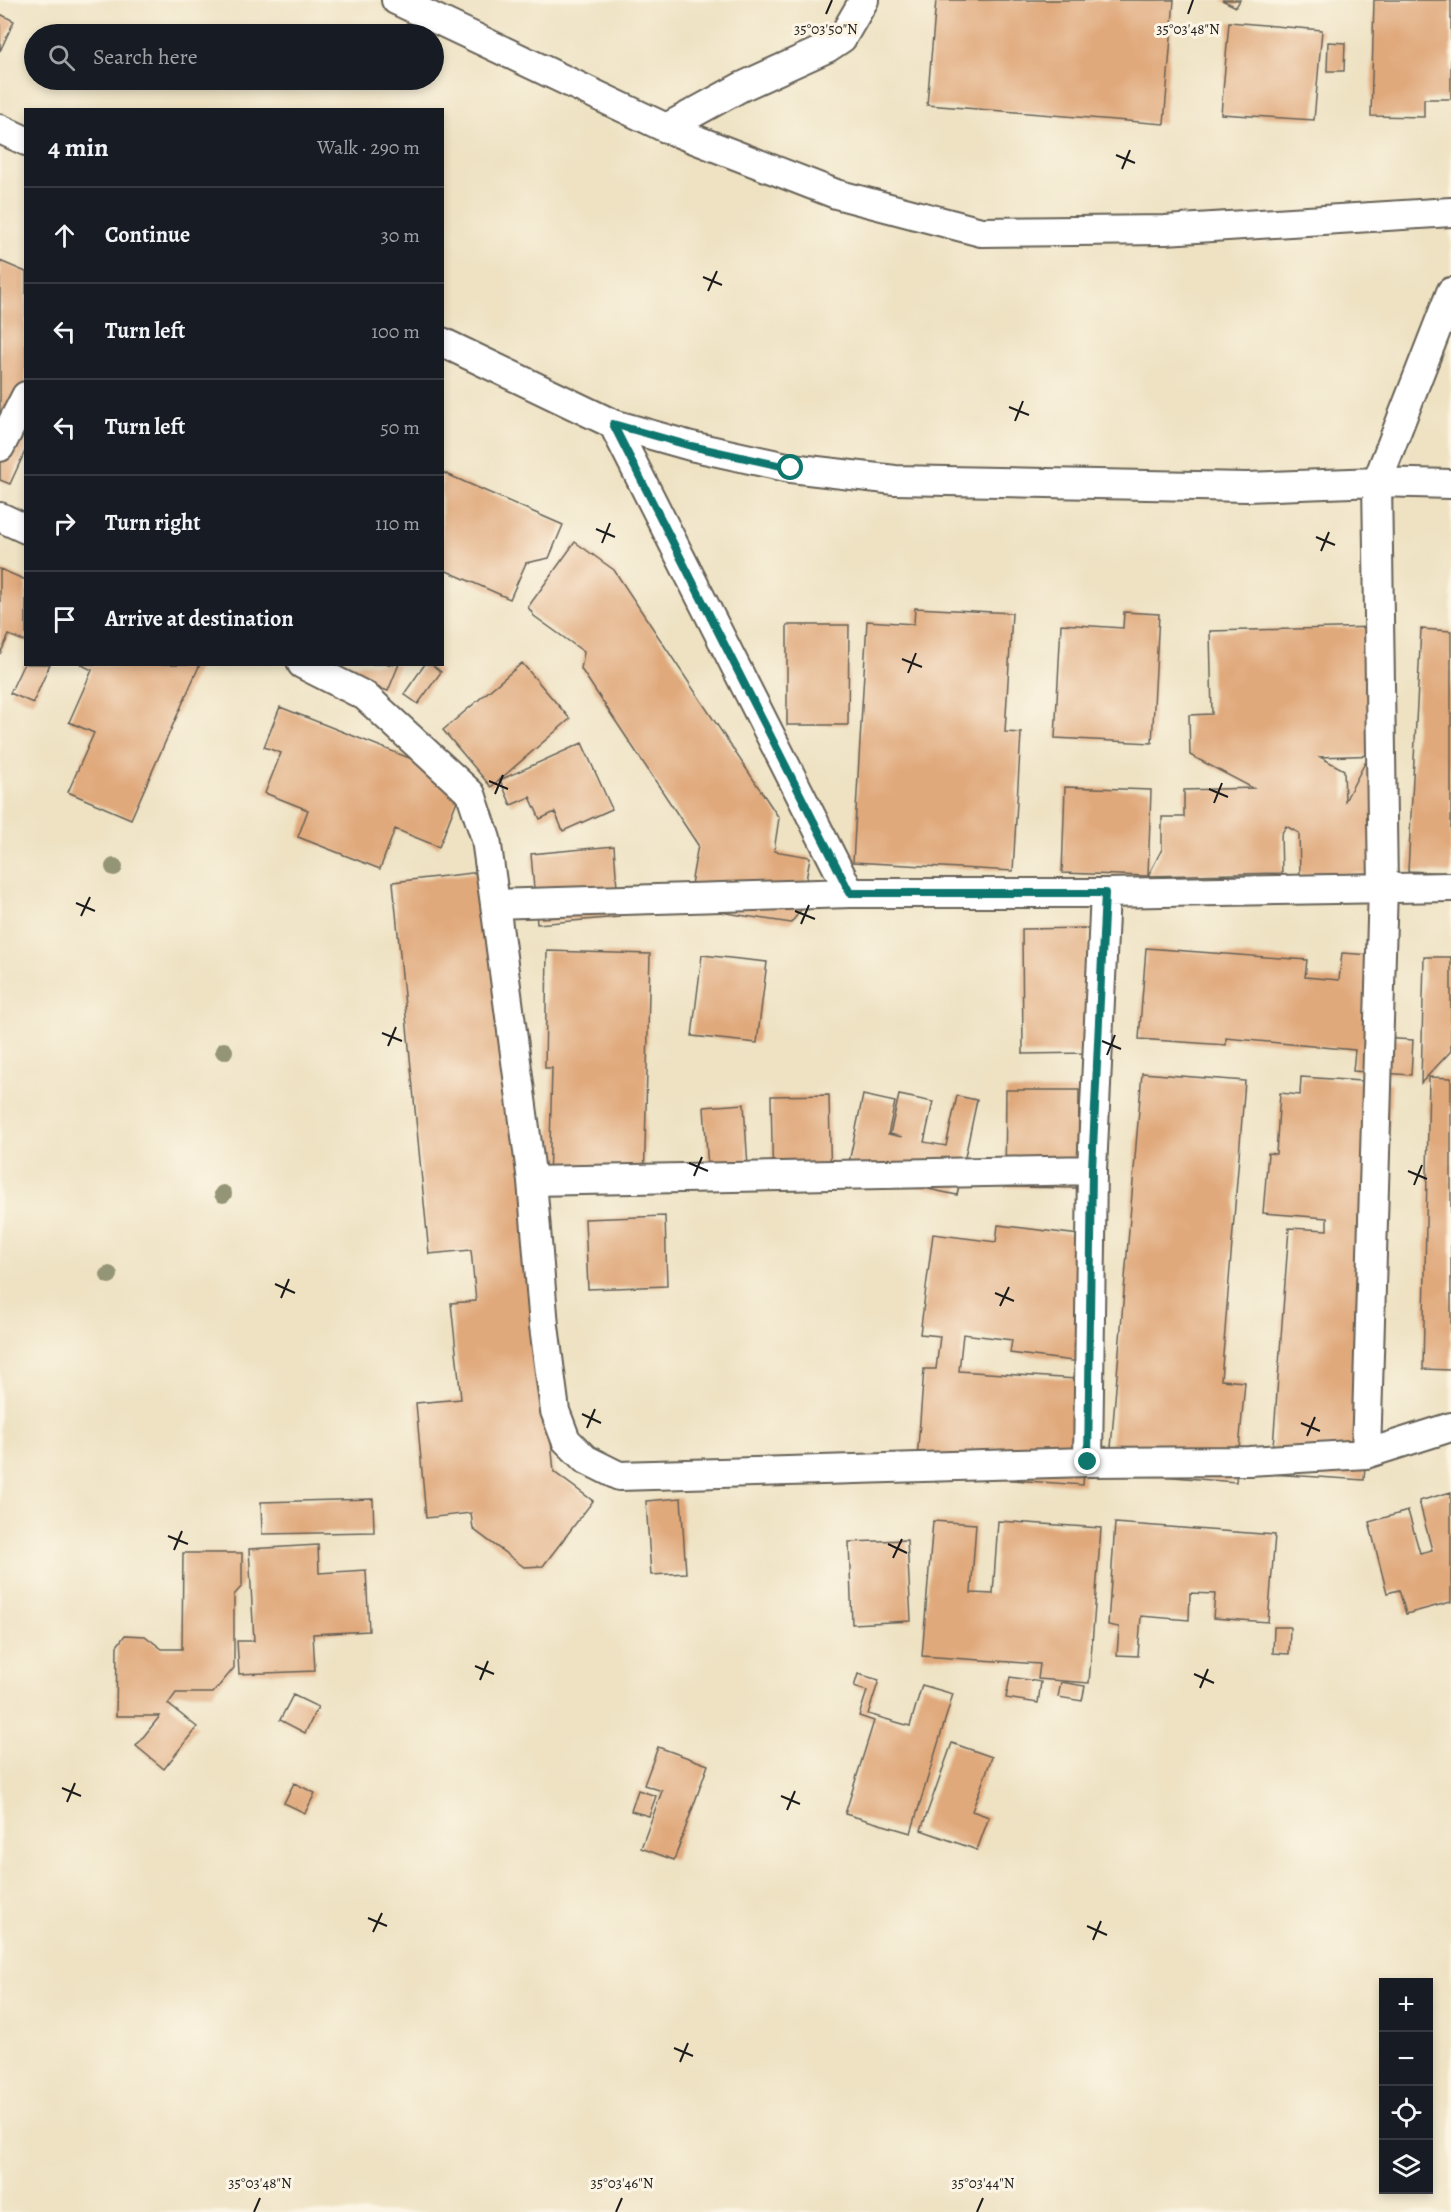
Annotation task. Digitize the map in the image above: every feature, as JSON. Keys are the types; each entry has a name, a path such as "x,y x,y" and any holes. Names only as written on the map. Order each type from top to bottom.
{"street":[{"path":"396,0 666,128 836,194 981,232 1165,230 1451,212"},
{"path":"666,128 741,87 827,48 842,38 864,0"},
{"path":"0,129 24,140"},
{"path":"1366,1454 1383,887 1377,482 1451,292"},
{"path":"444,343 613,424 691,446 791,468 896,480 1247,486 1377,482 1451,484"},
{"path":"0,447 24,400"},
{"path":"613,424 850,893"},
{"path":"0,517 24,528"},
{"path":"306,666 365,696 471,794 486,839 495,904 531,1181 544,1326 555,1411 566,1440 585,1459 619,1476 1088,1462 1249,1461 1366,1454 1451,1427"},
{"path":"495,904 850,893 1105,893 1451,887"},
{"path":"1088,1462 1092,1170 1105,893"},
{"path":"531,1181 1092,1170"}],"building":[{"path":"936,0 1174,0 1164,124 927,105"},
{"path":"1222,0 1240,0 1236,7"},
{"path":"1374,0 1451,0 1451,99 1424,99 1424,117 1371,116"},
{"path":"0,14 14,21 0,51"},
{"path":"1229,22 1322,30 1314,120 1221,114"},
{"path":"1328,42 1345,43 1344,71 1327,71"},
{"path":"0,261 24,271 24,453 10,484 0,480"},
{"path":"444,473 563,525 549,558 526,563 510,599 444,570"},
{"path":"575,542 614,570 779,818 774,851 810,857 801,910 791,923 687,907 698,845 581,669 584,652 534,616 528,607"},
{"path":"0,569 24,579 24,641 9,635 0,654"},
{"path":"915,608 1012,613 1005,732 1021,733 1013,871 853,862 867,621 914,624"},
{"path":"1124,612 1159,614 1152,743 1055,738 1061,624 1123,628"},
{"path":"787,625 849,625 848,725 787,725"},
{"path":"1378,627 1381,755 1320,757 1344,770 1345,801 1365,763 1384,773 1375,873 1300,875 1299,833 1286,826 1281,835 1282,873 1148,876 1162,849 1162,817 1184,817 1184,790 1253,788 1190,755 1189,715 1212,714 1210,631"},
{"path":"1421,629 1451,631 1451,873 1408,871"},
{"path":"24,663 24,666 49,666 33,703 10,693"},
{"path":"522,663 570,719 491,787 443,730"},
{"path":"84,666 199,666 131,819 68,792 94,733 69,722 92,670"},
{"path":"317,666 398,666 388,691"},
{"path":"424,666 434,666 441,672 418,704 404,694"},
{"path":"280,707 465,780 439,847 395,829 380,869 298,837 308,810 265,793 281,753 264,747"},
{"path":"582,743 612,809 563,831 555,812 540,819 530,797 511,805 500,780"},
{"path":"1065,787 1151,790 1148,876 1062,873"},
{"path":"614,846 619,917 537,924 531,854"},
{"path":"481,872 497,885 554,1472 593,1501 543,1566 524,1567 473,1529 471,1513 426,1518 416,1403 461,1399 451,1303 476,1301 471,1250 429,1254 393,882"},
{"path":"1089,928 1089,1053 1023,1054 1022,929"},
{"path":"1146,948 1307,960 1305,977 1339,980 1342,953 1388,956 1382,1038 1413,1040 1411,1075 1353,1071 1355,1050 1226,1038 1226,1045 1139,1039"},
{"path":"547,951 650,954 644,1187 549,1185 552,1068 545,1068"},
{"path":"702,955 767,962 757,1043 692,1036"},
{"path":"1424,957 1451,957 1451,1051 1421,1083"},
{"path":"1142,1073 1245,1081 1221,1380 1245,1382 1236,1482 1109,1472"},
{"path":"1301,1077 1392,1083 1364,1480 1271,1474 1289,1228 1327,1230 1327,1218 1263,1213 1268,1153 1276,1154 1280,1093 1300,1095"},
{"path":"1429,1077 1451,1078 1451,1370 1423,1369"},
{"path":"1006,1090 1079,1090 1078,1188 1005,1187"},
{"path":"829,1095 831,1189 773,1190 771,1096"},
{"path":"863,1095 895,1102 888,1134 902,1137 890,1134 899,1095 933,1102 924,1142 946,1146 957,1096 977,1100 957,1195 847,1172"},
{"path":"744,1104 749,1184 709,1186 704,1107"},
{"path":"665,1216 667,1286 588,1289 585,1219"},
{"path":"998,1225 1103,1238 1088,1363 1010,1353 1012,1340 963,1334 959,1371 1091,1380 1083,1485 916,1473 924,1369 936,1369 940,1336 920,1334 933,1234 996,1242"},
{"path":"1451,1492 1451,1602 1406,1614 1399,1590 1387,1593 1369,1522 1408,1511 1420,1553 1432,1550 1419,1501"},
{"path":"681,1498 686,1573 651,1575 646,1501"},
{"path":"373,1499 374,1532 262,1534 261,1502"},
{"path":"933,1521 976,1524 971,1593 993,1594 998,1521 1101,1528 1089,1683 1038,1679 1040,1664 922,1656"},
{"path":"1115,1523 1275,1535 1268,1622 1213,1618 1215,1594 1190,1593 1189,1620 1141,1616 1138,1656 1117,1655 1119,1627 1108,1625"},
{"path":"907,1540 911,1621 852,1624 849,1542"},
{"path":"318,1545 319,1573 366,1570 369,1631 313,1634 315,1671 239,1674 237,1641 254,1641 249,1549"},
{"path":"183,1553 242,1553 242,1586 234,1595 234,1668 213,1693 176,1693 168,1704 197,1727 164,1769 136,1746 160,1716 116,1716 117,1646 125,1635 145,1636 162,1649 182,1649"},
{"path":"1274,1627 1290,1627 1289,1654 1273,1653"},
{"path":"858,1674 879,1680 868,1714 910,1726 922,1685 953,1694 911,1833 845,1814 874,1721 859,1716 867,1691 854,1687"},
{"path":"1010,1677 1041,1682 1038,1703 1006,1698"},
{"path":"1061,1682 1085,1686 1082,1701 1058,1697"},
{"path":"293,1695 318,1707 305,1733 280,1720"},
{"path":"952,1743 992,1757 972,1811 989,1817 977,1850 921,1830"},
{"path":"658,1747 708,1765 674,1860 641,1848 662,1791 644,1785"},
{"path":"294,1783 315,1793 305,1813 284,1803"},
{"path":"638,1790 656,1796 649,1816 631,1811"}],"route":[{"path":"791,468 691,446 613,424 850,893 1105,893 1092,1170 1088,1462"}]}
